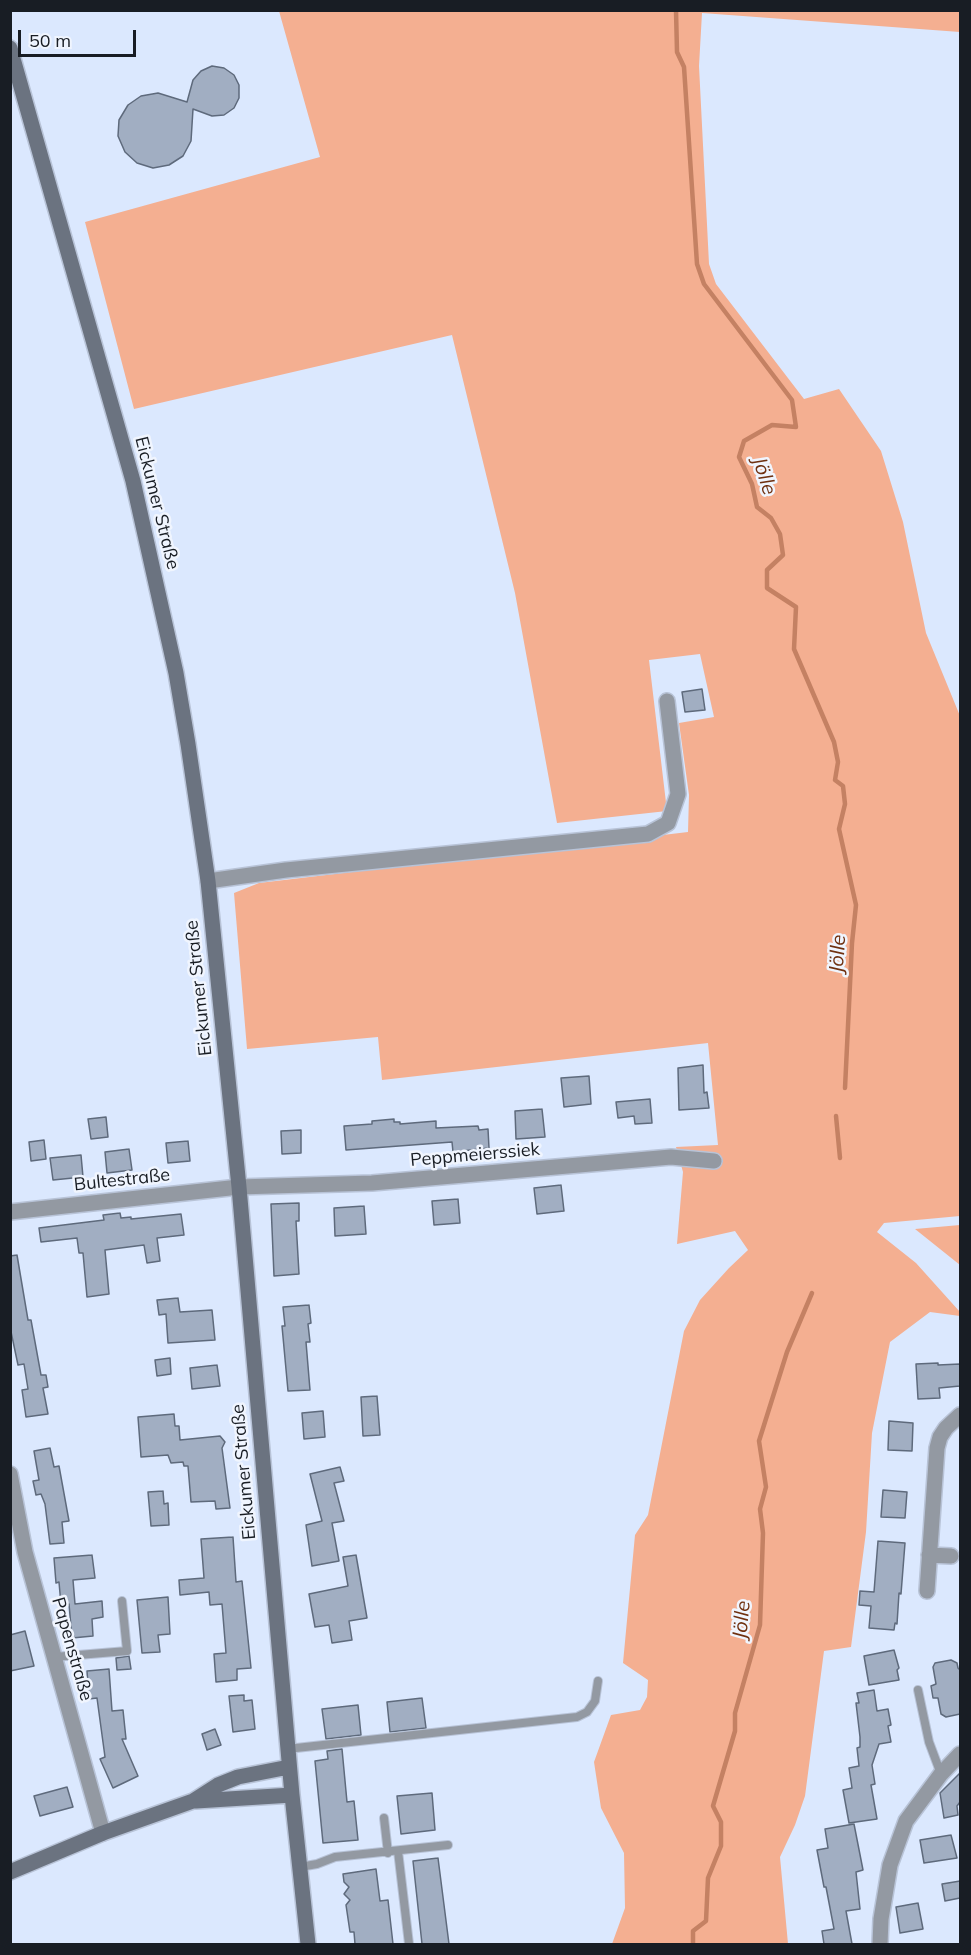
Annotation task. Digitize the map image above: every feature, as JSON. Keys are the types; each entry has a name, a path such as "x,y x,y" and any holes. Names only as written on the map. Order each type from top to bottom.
{"main road":[{"name":"Eickumer Straße","path":"10,48 133,481 176,673 208,881 239,1187 287,1749 308,1944"},
{"path":"10,1872 103,1833 193,1801 218,1785 238,1777 289,1767"},
{"path":"193,1801 292,1795"}],"street":[{"path":"208,881 286,870 648,834 668,823 678,794 667,702"},
{"name":"Peppmeierssiek","path":"239,1187 372,1183 671,1157 714,1161"},
{"name":"Bultestraße","path":"10,1212 239,1187"},
{"path":"927,1591 937,1448 946,1428 960,1414"},
{"name":"Papenstraße","path":"10,1473 25,1552 103,1833"},
{"path":"929,1555 951,1556"},
{"path":"880,1944 881,1919 890,1865 906,1821 940,1774 960,1754"}],"lane":[{"path":"54,1657 127,1651 122,1602"},
{"path":"287,1749 578,1717 587,1712 596,1701 598,1681"},
{"path":"918,1690 929,1742 940,1774"},
{"path":"384,1818 388,1853"},
{"path":"300,1867 335,1857 448,1845"},
{"path":"398,1851 409,1944"}],"shaded area":[{"path":"279,11 960,11 960,32 702,13 699,66 709,264 716,284 804,399 839,389 881,451 903,522 926,633 960,716 960,1216 884,1223 877,1232 916,1263 960,1312 960,1316 930,1312 890,1342 872,1433 866,1532 851,1647 824,1651 805,1796 780,1857 788,1944 612,1944 625,1908 624,1853 601,1808 594,1762 611,1715 640,1710 647,1697 648,1680 623,1663 635,1535 648,1515 684,1331 700,1300 748,1250 735,1231 677,1244 683,1172 676,1147 718,1145 708,1043 382,1080 378,1037 247,1049 234,893 259,883 688,832 689,795 679,723 714,717 700,654 649,660 667,811 557,823 515,593 452,335 134,409 85,222 320,157"},
{"path":"960,1225 960,1265 915,1229"}],"building":[{"path":"212,66 224,68 234,75 239,85 239,98 234,108 224,115 212,116 193,109 191,141 183,156 169,165 153,168 137,163 125,152 118,136 119,120 128,105 141,96 158,93 187,102 193,80 201,71"},
{"path":"702,689 705,710 685,712 682,692"},
{"path":"703,1065 704,1093 707,1092 709,1108 679,1110 678,1068"},
{"path":"589,1076 591,1104 564,1107 561,1078"},
{"path":"650,1099 652,1123 635,1124 634,1116 618,1118 616,1102"},
{"path":"542,1109 545,1137 516,1139 515,1111"},
{"path":"106,1117 108,1137 91,1139 88,1119"},
{"path":"394,1119 394,1122 400,1122 400,1124 436,1121 436,1128 478,1126 479,1130 488,1129 489,1148 453,1152 452,1142 346,1150 344,1126 372,1124 372,1121"},
{"path":"301,1130 301,1153 282,1154 281,1131"},
{"path":"44,1140 46,1159 31,1161 29,1142"},
{"path":"188,1141 190,1161 168,1163 166,1143"},
{"path":"129,1149 132,1170 107,1173 105,1152"},
{"path":"81,1155 83,1177 53,1180 50,1158"},
{"path":"561,1185 564,1211 537,1214 534,1188"},
{"path":"458,1199 460,1223 434,1225 432,1201"},
{"path":"299,1203 299,1221 296,1221 299,1274 274,1276 271,1204"},
{"path":"364,1206 366,1234 335,1236 334,1208"},
{"path":"120,1213 121,1218 131,1217 131,1219 181,1214 184,1235 157,1238 160,1261 147,1263 144,1245 105,1250 109,1294 87,1297 83,1253 79,1253 77,1238 41,1242 39,1228 104,1220 103,1215"},
{"path":"17,1255 28,1320 31,1320 41,1375 46,1375 48,1387 43,1388 48,1414 26,1417 22,1390 28,1389 24,1364 18,1365 10,1327 10,1256"},
{"path":"178,1298 180,1312 212,1310 215,1340 168,1343 166,1314 159,1315 157,1300"},
{"path":"309,1305 310,1342 306,1342 310,1390 288,1391 282,1326 285,1326 283,1307"},
{"path":"170,1358 171,1374 157,1376 155,1360"},
{"path":"938,1363 938,1365 960,1364 960,1386 939,1388 940,1398 918,1399 916,1364"},
{"path":"217,1365 220,1386 192,1389 190,1368"},
{"path":"377,1396 380,1435 363,1436 361,1397"},
{"path":"323,1411 325,1437 304,1439 302,1413"},
{"path":"174,1414 175,1426 179,1426 180,1440 220,1436 225,1442 222,1448 230,1508 216,1509 215,1501 191,1502 188,1466 184,1466 183,1462 171,1463 168,1455 141,1457 138,1417"},
{"path":"889,1421 913,1423 912,1451 888,1450"},
{"path":"50,1448 54,1467 59,1466 69,1521 62,1522 64,1543 50,1544 45,1504 41,1494 36,1495 33,1481 39,1480 34,1451"},
{"path":"340,1467 344,1481 334,1483 344,1521 332,1523 339,1561 312,1566 306,1525 322,1521 310,1474"},
{"path":"883,1490 907,1492 905,1518 881,1517"},
{"path":"163,1491 164,1504 168,1503 169,1525 151,1526 148,1492"},
{"path":"233,1537 236,1582 242,1581 251,1668 237,1669 237,1680 216,1682 214,1654 226,1653 222,1604 210,1605 209,1592 180,1595 179,1580 204,1578 201,1539"},
{"path":"878,1541 905,1543 901,1594 899,1593 897,1624 895,1623 894,1630 869,1628 871,1606 859,1605 860,1591 874,1592"},
{"path":"92,1555 95,1578 73,1580 75,1604 102,1601 103,1617 92,1619 93,1636 72,1638 69,1604 61,1605 54,1558"},
{"path":"356,1555 367,1618 349,1621 352,1640 332,1643 329,1625 315,1627 309,1594 348,1586 343,1557"},
{"path":"168,1597 170,1634 158,1635 160,1652 142,1653 137,1600"},
{"path":"25,1631 34,1666 10,1671 10,1635"},
{"path":"894,1650 899,1668 897,1670 899,1680 869,1685 864,1656"},
{"path":"129,1656 131,1669 117,1670 116,1658"},
{"path":"951,1660 957,1663 960,1670 960,1714 946,1717 941,1714 938,1698 933,1698 931,1686 936,1684 933,1667 935,1663"},
{"path":"109,1669 112,1711 123,1710 126,1739 122,1739 138,1776 113,1788 100,1759 105,1757 97,1698 89,1699 87,1671"},
{"path":"874,1690 877,1711 888,1709 891,1725 888,1726 891,1742 879,1744 872,1765 875,1784 871,1785 877,1819 849,1823 843,1790 852,1788 849,1768 859,1766 857,1693"},
{"path":"244,1695 244,1701 252,1700 255,1729 233,1732 229,1696"},
{"path":"422,1698 426,1728 390,1732 387,1702"},
{"path":"358,1705 361,1735 326,1739 322,1709"},
{"path":"215,1729 221,1745 207,1750 202,1734"},
{"path":"342,1749 347,1802 354,1801 358,1840 323,1843 315,1761 328,1759 327,1751"},
{"path":"960,1773 958,1815 944,1818 940,1793"},
{"path":"67,1787 73,1807 40,1816 34,1796"},
{"path":"432,1793 435,1830 401,1834 397,1796"},
{"path":"854,1824 863,1870 856,1872 860,1909 846,1911 852,1944 824,1944 822,1931 834,1929 817,1850 828,1848 825,1829"},
{"path":"951,1835 957,1858 924,1863 920,1840"},
{"path":"438,1858 449,1944 422,1944 413,1861"},
{"path":"376,1869 380,1901 388,1900 393,1944 355,1944 354,1932 350,1932 346,1905 350,1900 344,1894 349,1887 344,1882 343,1874"},
{"path":"960,1881 960,1898 945,1901 942,1884"},
{"path":"918,1903 923,1929 900,1933 896,1907"}],"waterway":[{"name":"Jölle","path":"676,10 677,52 684,67 697,264 704,284 792,400 796,427 772,425 744,441 739,457 752,484 757,507 771,518 780,534 783,555 767,570 767,588 796,607 794,649 834,742 838,762 835,780 843,786 845,804 839,829 856,905 845,1088"},
{"name":"Jölle","path":"836,1116 840,1158"},
{"name":"Jölle","path":"693,1944 693,1931 706,1921 708,1878 721,1846 721,1822 713,1806 735,1731 735,1713 760,1625 763,1533 760,1509 766,1487 759,1441 787,1352 812,1293"}]}
